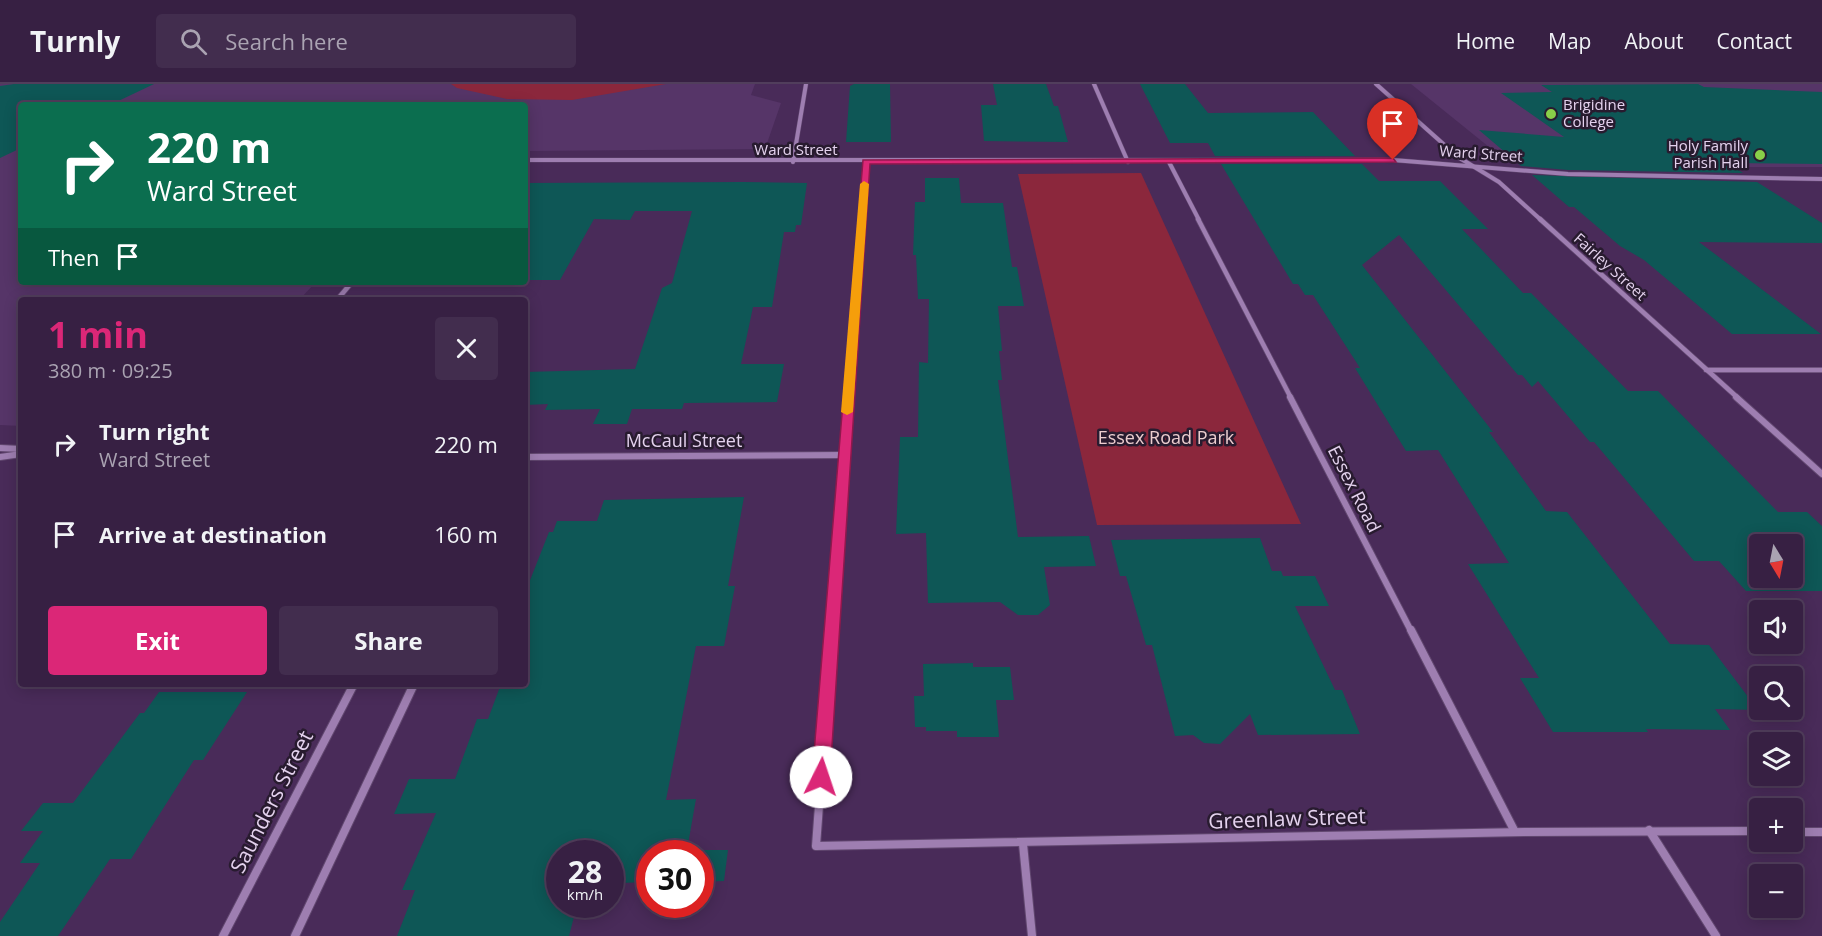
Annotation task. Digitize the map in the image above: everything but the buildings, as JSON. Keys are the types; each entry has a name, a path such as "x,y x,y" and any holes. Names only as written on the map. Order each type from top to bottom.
{"street":[{"path":"793,162 806,84"},
{"path":"1094,84 1128,162"},
{"name":"Fairley Street","path":"1376,84 1458,157 1499,182 1822,474"},
{"name":"Ward Street","path":"528,160 1169,162 1393,160 1603,175 1822,179"},
{"path":"844,455 866,162"},
{"name":"Essex Road","path":"1169,162 1514,830"},
{"path":"340,297 350,285"},
{"path":"1706,370 1822,370"},
{"path":"0,448 18,449"},
{"path":"0,457 18,454"},
{"name":"McCaul Street","path":"528,457 844,455"},
{"name":"Greenlaw Street","path":"844,455 816,846 1023,844 1514,830 1749,831"},
{"name":"Saunders Street","path":"223,936 352,687"},
{"path":"295,936 413,687"},
{"path":"1649,830 1716,936"},
{"path":"1803,832 1822,832"},
{"path":"1023,844 1032,936"}],"shaded area":[{"path":"0,84 755,84 751,95 781,103 765,149 528,151 528,102 18,102 18,285 313,285 302,297 18,297 18,426 0,425"},
{"path":"1411,84 1822,84 1822,167 1637,167 1503,155 1489,147"}],"green space":[{"path":"451,84 666,84 572,100 507,99 457,88"},
{"name":"Essex Road Park","path":"1141,173 1301,524 1097,525 1018,174"}],"slow traffic":[{"path":"847,412 864,184"}],"place":[{"name":"Brigidine College","path":"1551,114"},
{"name":"Holy Family Parish Hall","path":"1760,155"}],"route":[{"path":"821,777 866,162 1393,160"}]}
